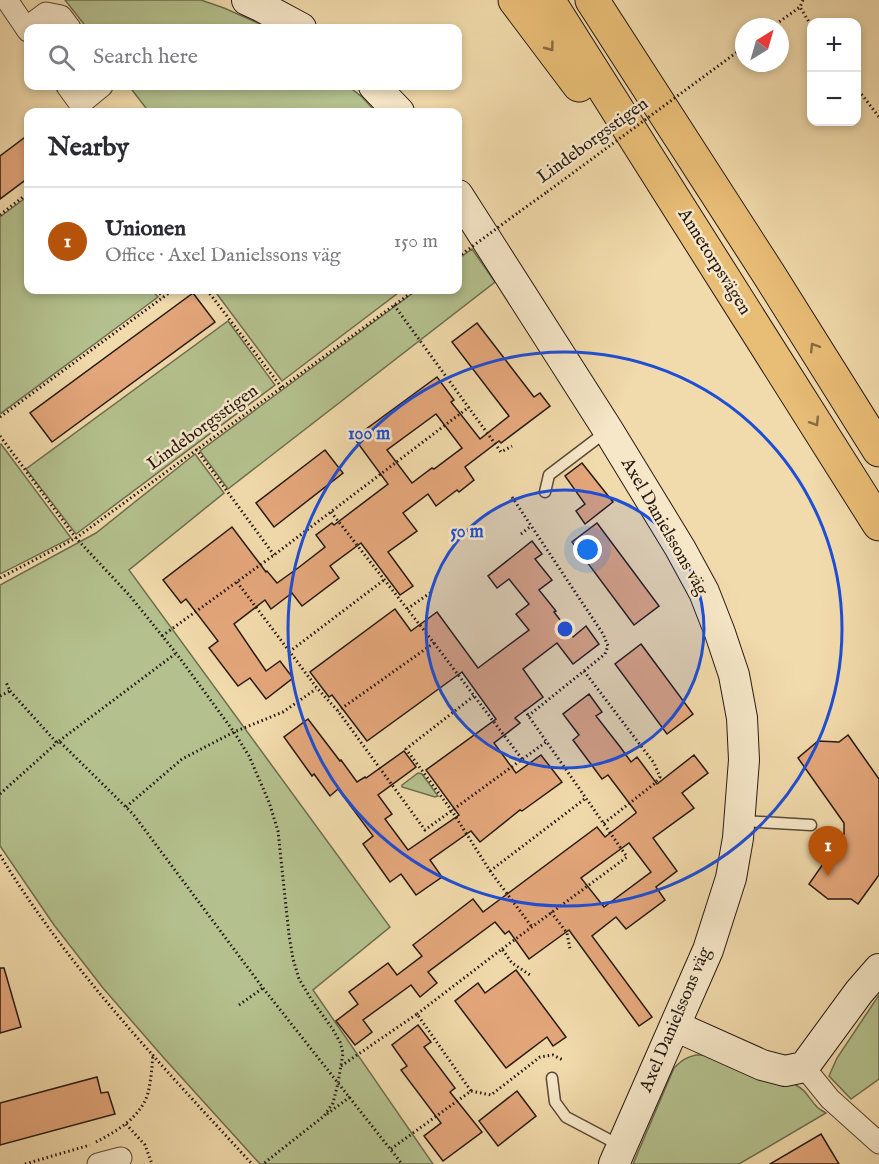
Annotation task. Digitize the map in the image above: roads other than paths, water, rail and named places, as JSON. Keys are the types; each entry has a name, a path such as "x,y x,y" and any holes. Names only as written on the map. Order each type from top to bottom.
{"main road":[{"path":"515,0 654,188 791,384"},
{"name":"Annetorpsvägen","path":"548,0 879,524"},
{"path":"592,0 879,450"},
{"path":"619,0 768,273"}],"street":[{"path":"7,0 24,25"},
{"path":"248,0 294,24"},
{"path":"33,24 46,13 61,16 67,24"},
{"path":"70,90 80,104 97,90"},
{"path":"378,90 395,108"},
{"name":"Axel Danielssons väg","path":"462,201 608,430 704,592 734,675 742,718 744,760 731,878 708,950 617,1155"},
{"path":"675,1026 762,1065 785,1071 804,1067 859,992 879,969"},
{"path":"804,1067 830,1099 879,1143"},
{"path":"98,1164 121,1158"}],"lane":[{"path":"544,492 549,475 608,430"},
{"path":"739,821 811,825"},
{"path":"552,1078 555,1102 560,1110 617,1155"}],"place":[{"name":"Unionen","path":"828,876"}]}
